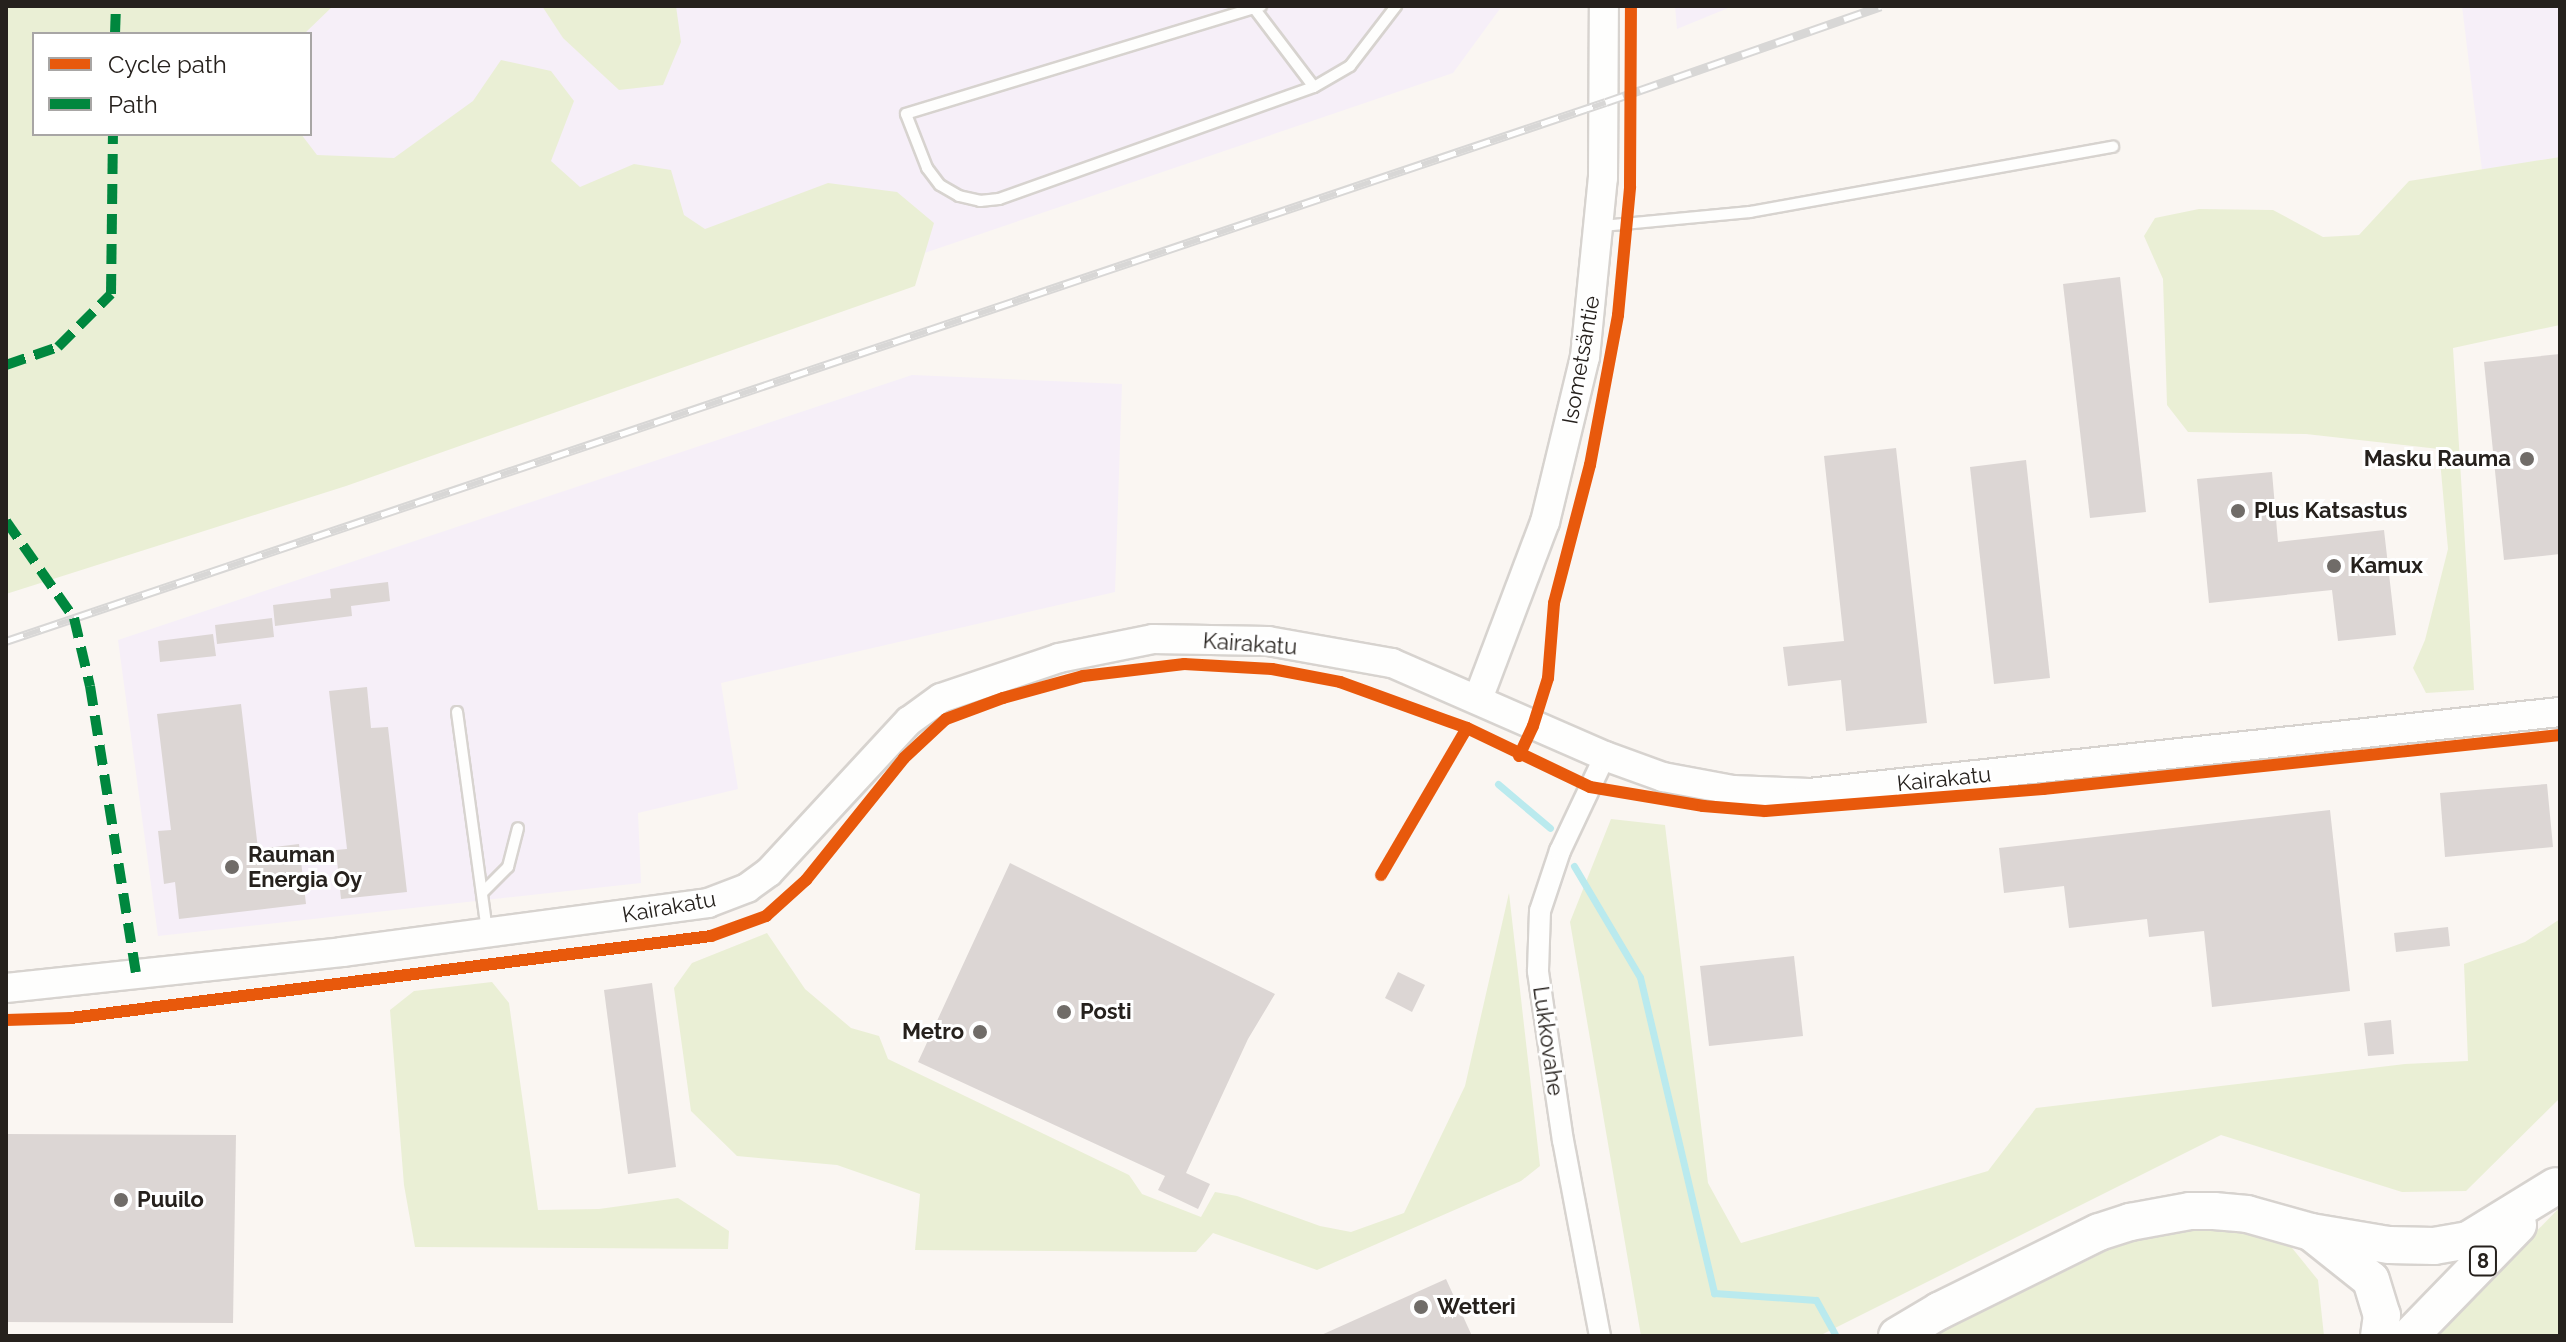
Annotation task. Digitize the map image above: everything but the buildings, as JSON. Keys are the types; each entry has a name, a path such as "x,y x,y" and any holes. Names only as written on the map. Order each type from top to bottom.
{"highway":[{"path":"1897,1336 1939,1311 2099,1232 2130,1222 2190,1211 2214,1211 2389,1245 2434,1246 2468,1240 2558,1184"},
{"name":"8","path":"2410,1336 2558,1184"},
{"path":"2311,1232 2371,1280 2382,1315 2379,1336"}],"main road":[{"name":"Isometsäntie","path":"1478,699 1517,601 1562,462 1585,357 1600,226 1606,102 1604,6"},
{"name":"Kairakatu","path":"6,988 487,934 708,903 747,888 769,872 909,721 941,698 1059,658 1153,639 1268,641 1392,663 1605,756 1663,777 1733,790 1809,793 2560,712"}],"street":[{"name":"Lukkovahe","path":"1600,1336 1563,1141 1538,971 1540,911 1560,851 1605,756"}],"lane":[{"path":"1314,87 1258,7 906,114 927,168 940,185 959,196 980,201 999,199 1314,87 1350,66 1396,6"},
{"path":"1600,226 1750,212 2113,147"},
{"path":"457,712 487,934"},
{"path":"482,893 508,867 518,828"}],"shaded area":[{"path":"129,6 1502,6 1453,73 713,325 131,136 312,136 312,32 128,32"},
{"path":"1675,6 1733,6 1677,29"},
{"path":"2462,6 2560,6 2560,157 2482,170"},
{"name":"Rauman Energia Oy","path":"912,375 1122,384 1115,592 721,683 738,789 638,813 641,883 158,936 118,640"}],"green space":[{"path":"6,6 333,6 306,32 32,32 32,136 303,136 317,155 394,158 473,101 501,60 551,71 574,101 551,161 580,187 634,164 671,170 684,215 705,229 828,183 897,192 934,223 915,286 346,486 6,594"},
{"path":"542,6 676,6 681,42 663,85 619,90 563,38"},
{"path":"2560,157 2560,325 2453,348 2474,690 2426,693 2413,668 2425,640 2448,549 2439,449 2306,434 2188,432 2167,405 2163,279 2144,236 2155,218 2199,209 2273,210 2323,237 2359,235 2409,181"},
{"path":"1611,819 1665,825 1708,1183 1741,1243 1988,1171 2036,1108 2405,1064 2468,1061 2464,964 2525,942 2560,919 2560,1098 2466,1191 2402,1192 2221,1135 1819,1336 1641,1336 1570,922"},
{"path":"1509,893 1540,1166 1521,1181 1317,1270 1213,1233 1196,1252 915,1250 920,1194 837,1165 737,1156 691,1111 674,988 692,963 767,933 805,989 851,1028 879,1036 888,1059 1129,1175 1142,1194 1201,1217 1215,1192 1237,1196 1320,1226 1351,1232 1404,1213 1465,1086"},
{"path":"492,982 509,1003 538,1210 599,1209 678,1198 729,1231 728,1249 415,1247 404,1185 390,1010 414,991"},
{"path":"2560,1207 2560,1336 2435,1336"},
{"path":"2194,1226 2240,1227 2284,1238 2318,1280 2324,1336 1933,1336 2139,1235"}],"waterway":[{"path":"1498,784 1550,828"},
{"path":"1574,866 1640,977 1714,1293 1816,1300 1835,1334"}],"railway":[{"path":"6,641 1606,102 1881,6"}],"marked path":[{"path":"115,32 116,6"},
{"path":"6,365 58,347 111,294 113,136"},
{"path":"6,521 74,618 90,686 136,972"}],"cycle path":[{"path":"1519,756 1533,726 1548,678 1554,603 1590,465 1618,315 1630,187 1631,6"},
{"path":"6,1020 71,1018 711,936 766,916 806,880 904,758 946,719 1003,698 1083,676 1184,664 1272,669 1340,682 1467,728 1590,787 1703,806 1765,811 2043,789 2560,735"},
{"path":"1381,875 1467,728"}],"place":[{"name":"Masku Rauma","path":"2527,459"},
{"name":"Plus Katsastus","path":"2238,511"},
{"name":"Kamux","path":"2334,566"},
{"name":"Rauman Energia Oy","path":"232,867"},
{"name":"Posti","path":"1064,1012"},
{"name":"Metro","path":"980,1032"},
{"name":"Puuilo","path":"121,1200"},
{"name":"Wetteri","path":"1421,1307"}]}
